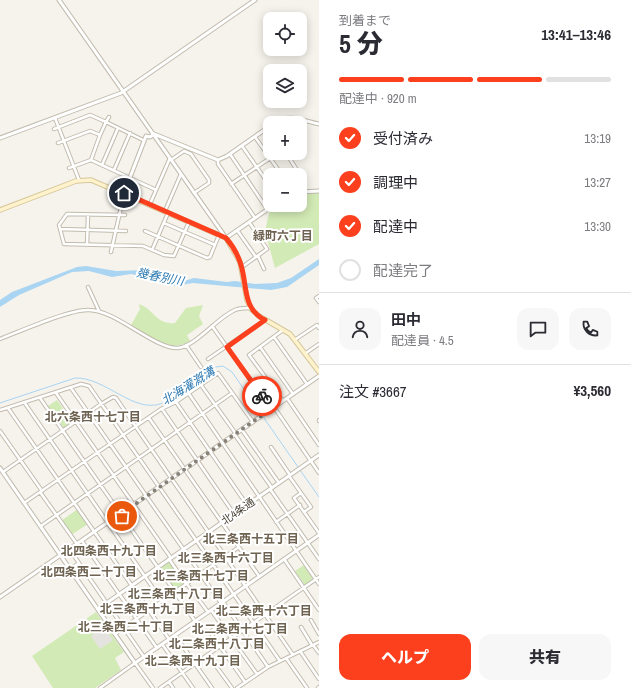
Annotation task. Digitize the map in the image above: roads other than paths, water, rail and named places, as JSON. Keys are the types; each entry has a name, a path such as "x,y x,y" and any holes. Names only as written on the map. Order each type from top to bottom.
{"main road":[{"path":"0,210 79,180 97,181 226,238 237,255 242,269 246,296 250,308 256,315 284,329 296,339 319,372"}],"street":[{"path":"59,0 226,238 263,212"},
{"path":"0,138 123,92 255,0"},
{"path":"54,129 90,116 144,140"},
{"path":"91,160 100,135 109,117"},
{"path":"55,118 79,180"},
{"path":"307,122 319,124"},
{"path":"102,165 118,128"},
{"path":"58,142 90,131 100,135"},
{"path":"154,134 218,160 230,154 263,132"},
{"path":"114,170 130,133"},
{"path":"111,252 124,193 146,136 150,137 154,134"},
{"path":"255,137 263,148"},
{"path":"242,146 263,176"},
{"path":"150,204 171,159 184,151 191,154 209,180 209,183 194,193"},
{"path":"230,154 263,203"},
{"path":"69,168 91,160 156,190"},
{"path":"218,160 218,164 255,218"},
{"path":"232,184 267,160"},
{"path":"152,250 164,223 181,174"},
{"path":"307,191 319,191"},
{"path":"125,215 67,215 60,225 64,244 143,246 164,255 174,256 190,222"},
{"path":"87,245 88,215"},
{"path":"242,269 267,249 249,222"},
{"path":"164,223 215,245"},
{"path":"60,229 126,231"},
{"path":"237,230 264,269"},
{"path":"145,231 207,258 210,257 219,235"},
{"path":"88,287 99,311"},
{"path":"319,296 316,298 319,302"},
{"path":"0,339 84,310 99,311 167,346 176,348 186,345 233,310 250,308"},
{"path":"208,359 265,320"},
{"path":"296,339 317,325 319,328"},
{"path":"212,326 319,473"},
{"path":"284,329 249,355 319,445"},
{"path":"274,337 307,384"},
{"path":"306,353 319,344"},
{"path":"186,345 202,367"},
{"path":"260,347 293,394"},
{"path":"24,503 161,409 189,394 218,373 253,422"},
{"path":"0,597 70,550 319,376"},
{"path":"0,410 81,384 89,386 280,661"},
{"path":"201,384 307,543 319,558"},
{"path":"71,388 200,574 243,630 268,667"},
{"path":"56,393 187,584 208,612"},
{"path":"41,526 232,393"},
{"path":"189,394 319,584"},
{"path":"3,472 101,404 113,397 116,398 294,655"},
{"path":"40,398 195,621"},
{"path":"24,402 87,495 162,601"},
{"path":"176,402 246,505"},
{"path":"8,408 169,639"},
{"path":"161,409 234,514"},
{"path":"149,418 259,576"},
{"path":"242,430 279,483"},
{"path":"0,431 77,544"},
{"path":"271,447 311,507 304,512"},
{"name":"北4条通","path":"98,609 319,455"},
{"path":"0,468 153,688"},
{"path":"100,688 319,534 294,498 301,493"},
{"path":"276,522 300,505"},
{"path":"82,541 157,648"},
{"path":"115,634 239,547"},
{"path":"70,550 144,657"},
{"path":"284,559 319,610"},
{"path":"70,569 79,563"},
{"path":"160,688 319,577"},
{"path":"211,610 257,674"},
{"path":"310,620 319,634"},
{"path":"221,624 210,632 245,682"},
{"path":"301,627 319,653"},
{"path":"175,635 212,688"},
{"path":"237,688 268,667 319,642"},
{"path":"162,644 193,688"},
{"path":"300,651 319,679"},
{"path":"208,655 232,688"},
{"path":"286,658 307,688"},
{"path":"169,682 173,688"}],"water":[{"name":"幾春別川","path":"319,259 319,265 287,287 271,290 193,283 174,286 156,281 155,279 131,274 112,277 89,271 72,272 19,295 0,307 0,300 12,292 77,267 86,266 116,271 146,270 163,278 184,281 194,278 255,284 277,283 291,278"}],"waterway":[{"name":"北海灌漑溝","path":"0,403 75,378 86,379 98,383 131,400 141,404 152,405 170,400 216,367 223,366 232,372 298,467"},
{"name":"北海灌漑溝","path":"300,470 319,497"}],"district":[{"name":"緑町六丁目","path":"283,236"},
{"name":"北六条西十七丁目","path":"93,417"},
{"name":"北三条西十五丁目","path":"251,539"},
{"name":"北四条西十九丁目","path":"109,551"},
{"name":"北三条西十六丁目","path":"226,558"},
{"name":"北四条西二十丁目","path":"89,572"},
{"name":"北三条西十七丁目","path":"201,576"},
{"name":"北三条西十八丁目","path":"176,594"},
{"name":"北三条西十九丁目","path":"148,609"},
{"name":"北二条西十六丁目","path":"264,611"},
{"name":"北三条西二十丁目","path":"126,627"},
{"name":"北二条西十七丁目","path":"240,629"},
{"name":"北二条西十八丁目","path":"217,644"},
{"name":"北二条西十九丁目","path":"193,661"}]}
